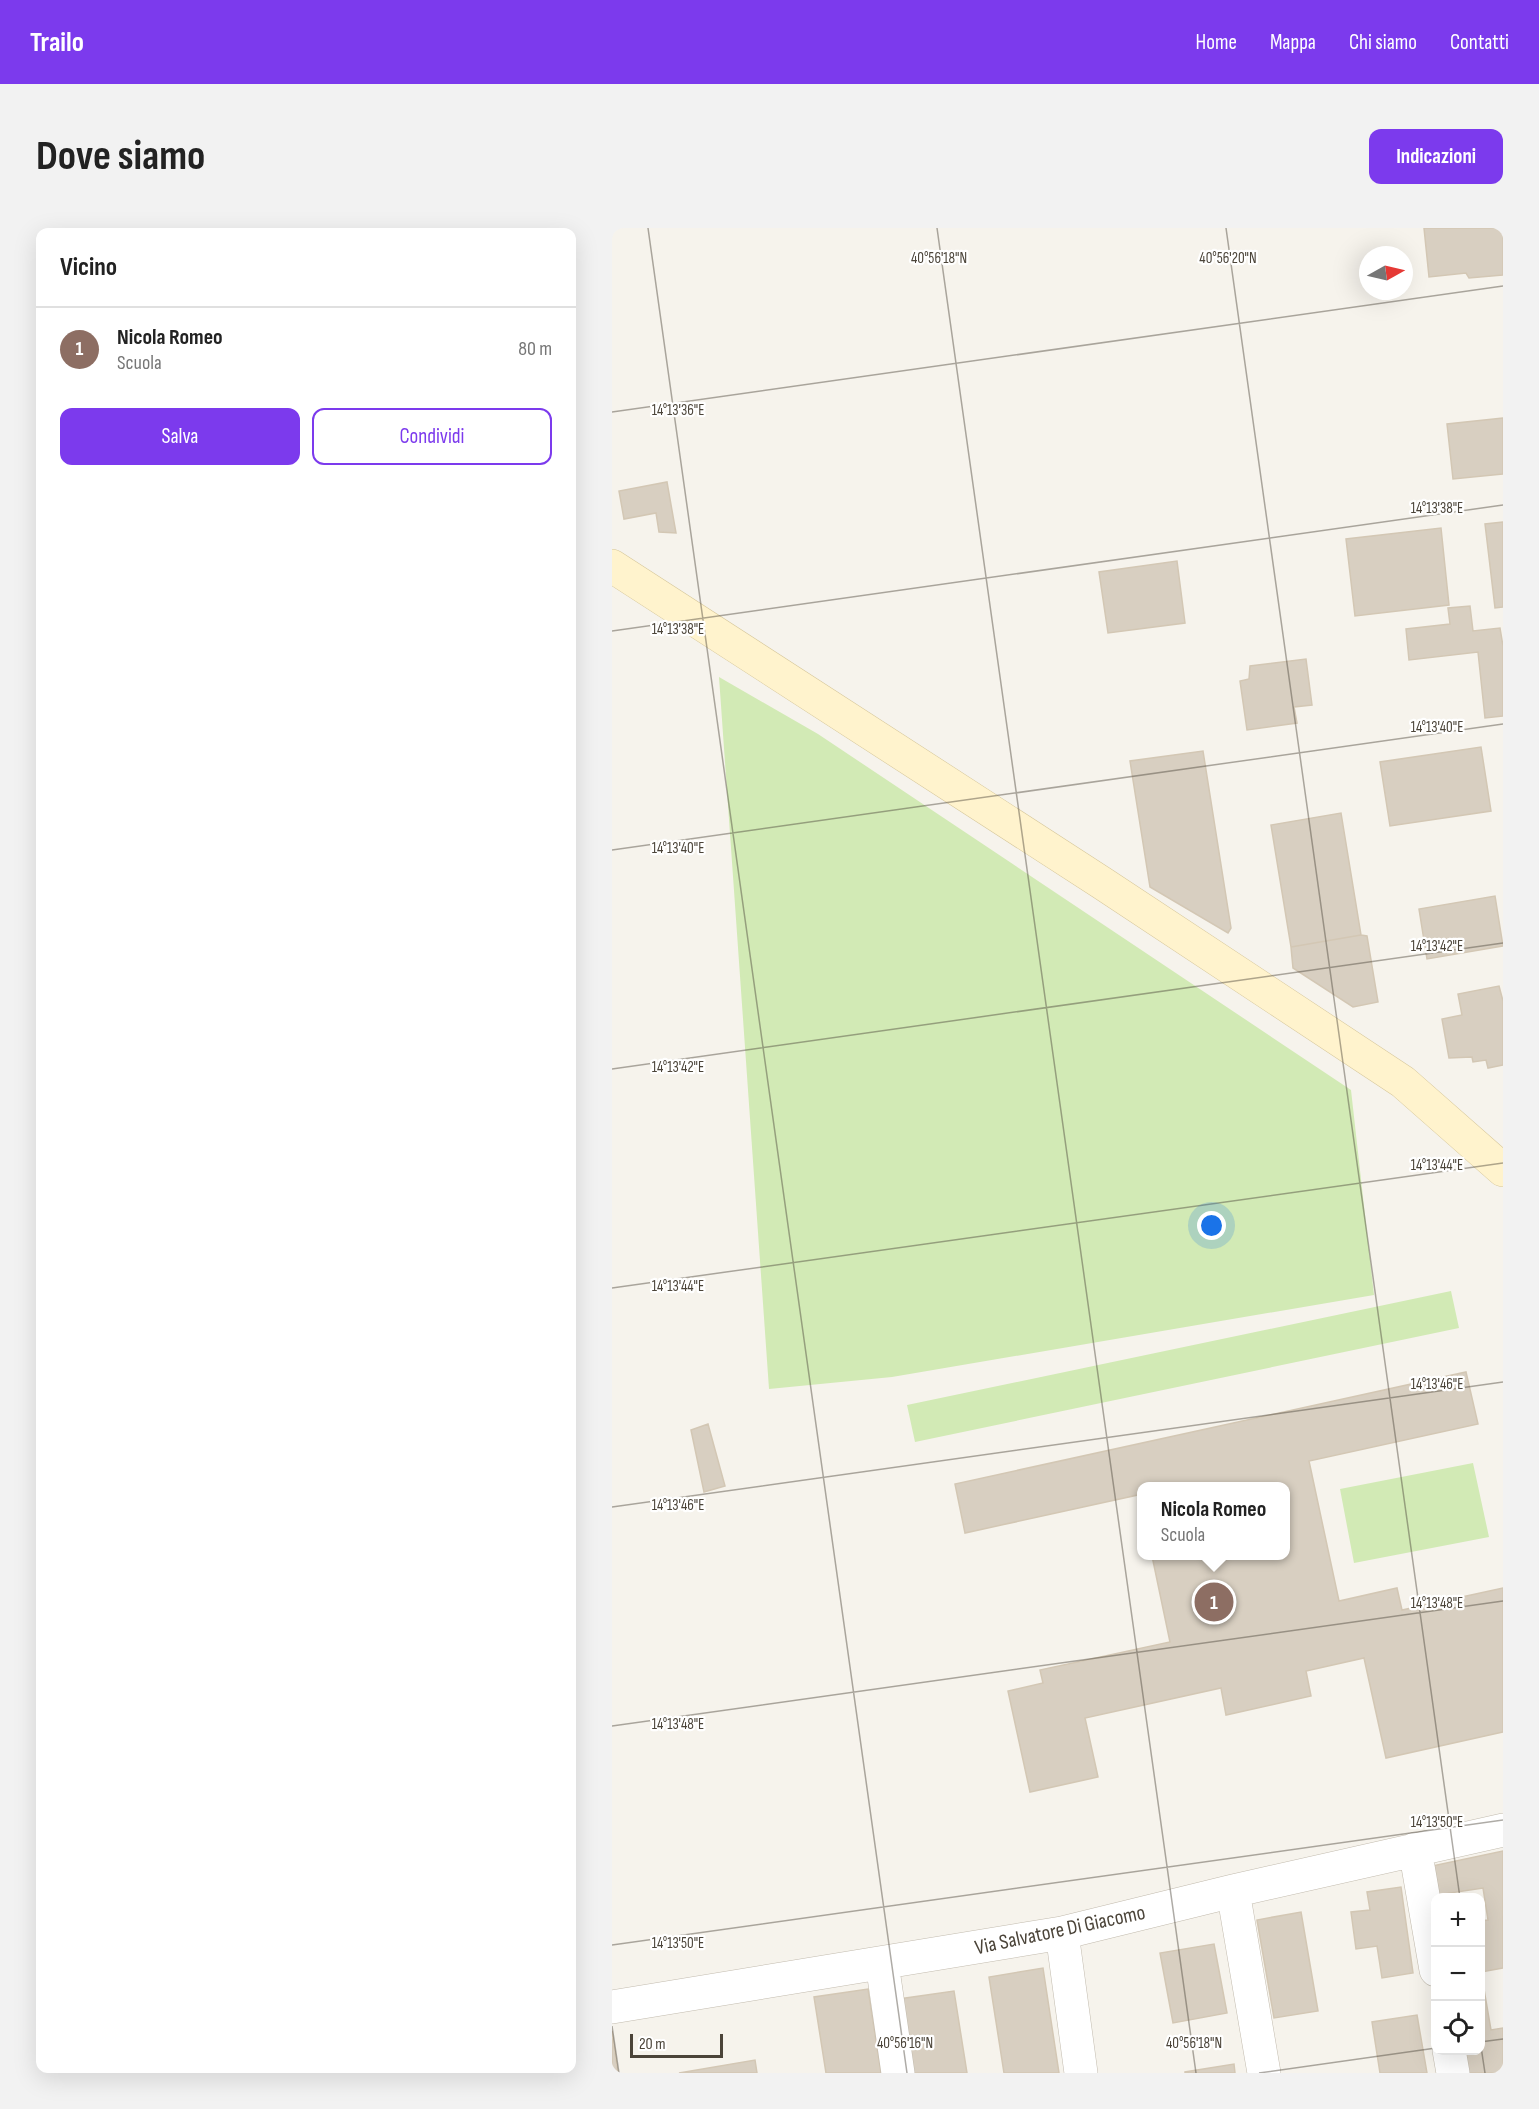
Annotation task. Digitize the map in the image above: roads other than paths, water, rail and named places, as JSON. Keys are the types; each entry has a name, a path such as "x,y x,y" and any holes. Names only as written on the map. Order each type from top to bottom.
{"street":[{"path":"612,566 1102,883 1403,1082 1503,1170"},
{"name":"Via Salvatore Di Giacomo","path":"612,2007 1062,1933 1233,1891 1503,1830"},
{"path":"1415,1849 1432,1947"},
{"path":"1233,1891 1264,2073"},
{"path":"1062,1933 1081,2073"},
{"path":"882,1964 898,2073"},
{"path":"1450,2055 1453,2073"}],"place":[{"name":"Nicola Romeo","path":"1214,1602"}]}
